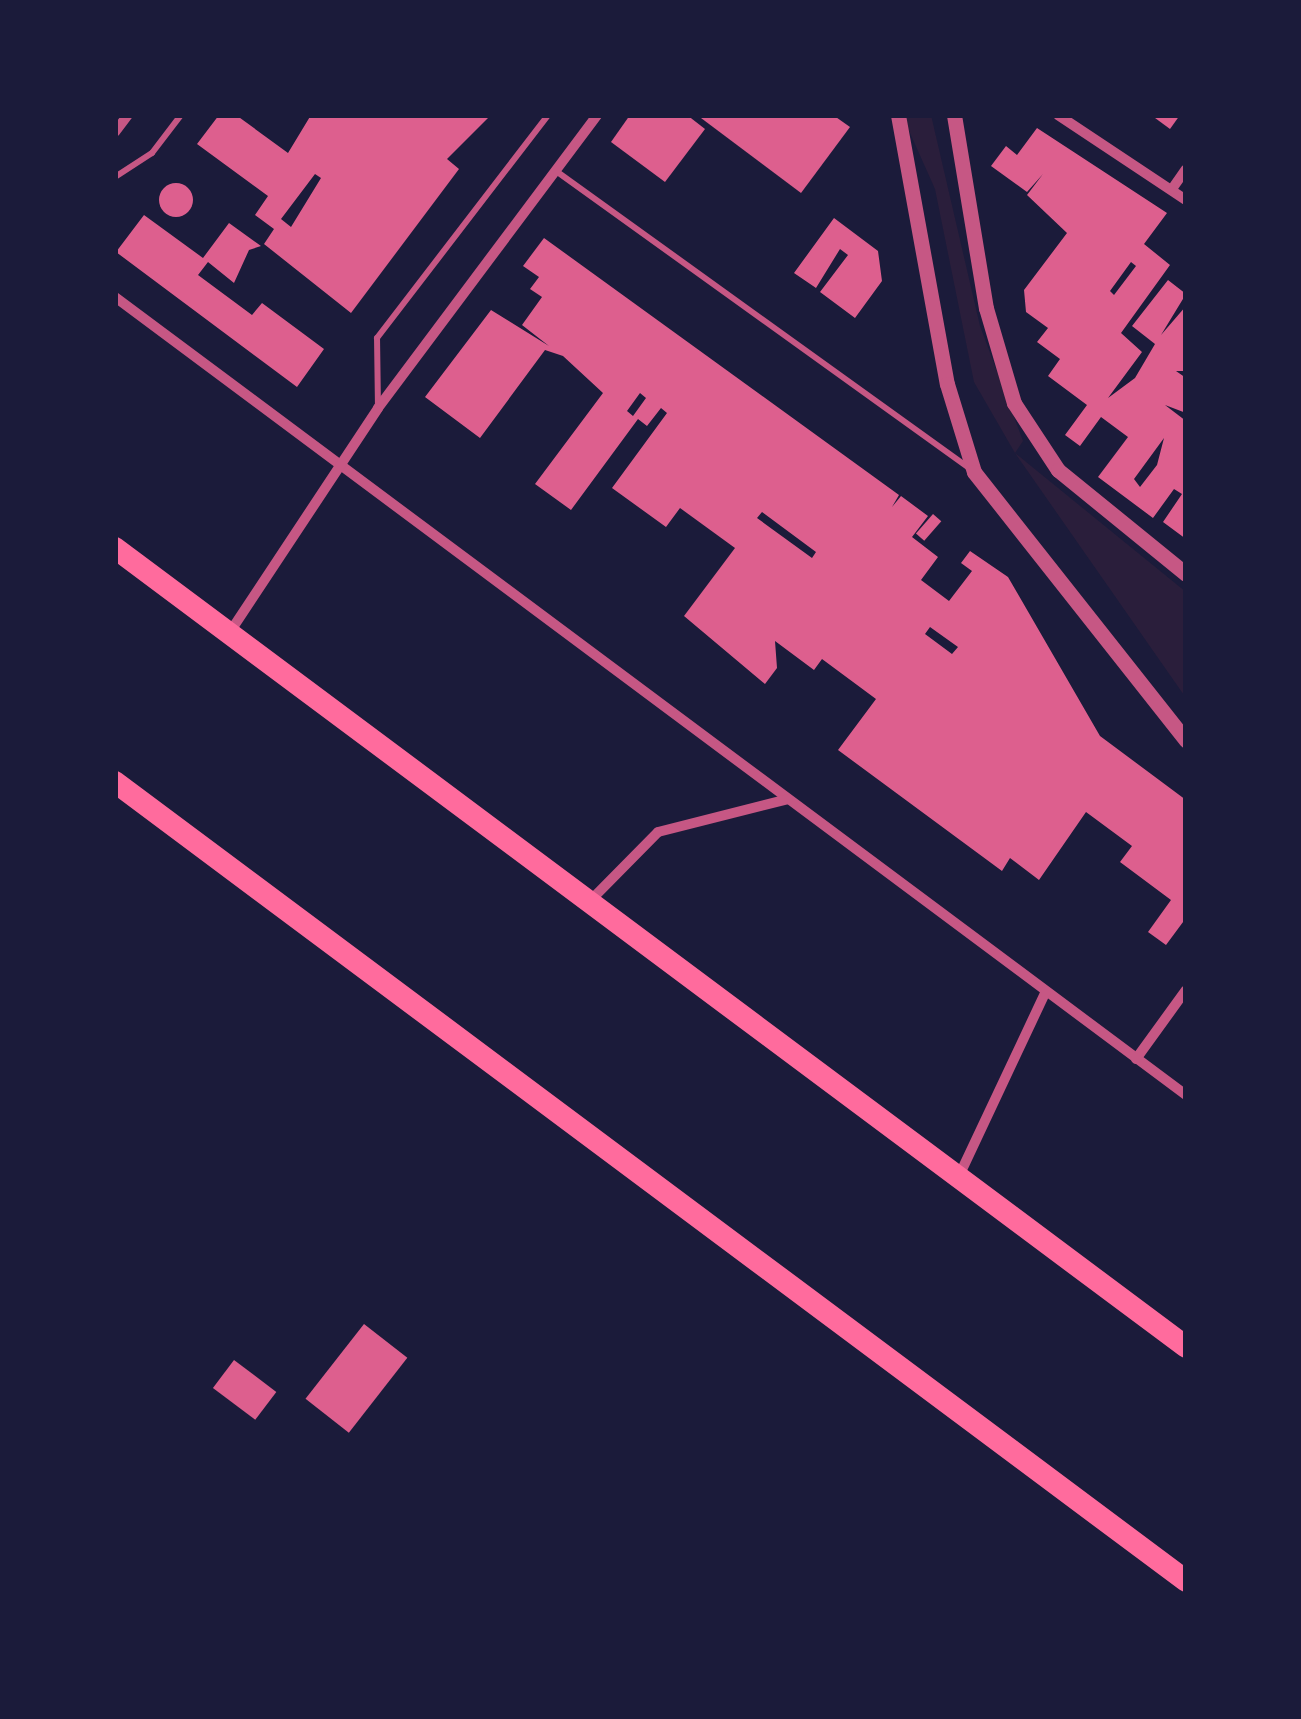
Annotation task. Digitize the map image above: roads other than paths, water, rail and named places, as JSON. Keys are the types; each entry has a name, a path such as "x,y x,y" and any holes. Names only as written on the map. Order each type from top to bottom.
{"highway":[{"path":"115,548 1186,1348"},
{"path":"115,782 1186,1581"}],"street":[{"path":"115,132 128,115"},
{"path":"230,633 378,408 596,115"},
{"path":"898,115 951,402 974,472 1186,740"},
{"path":"954,115 986,308 1014,403 1058,470 1186,574"},
{"path":"1058,115 1186,200"},
{"path":"1172,189 1186,169"},
{"path":"115,297 1186,1095"},
{"path":"589,902 658,832 788,800"},
{"path":"1136,1058 1186,990"},
{"path":"958,1176 1046,991"}],"lane":[{"path":"115,177 152,152 180,115"},
{"path":"378,408 377,338 548,115"},
{"path":"556,171 974,472"}]}
